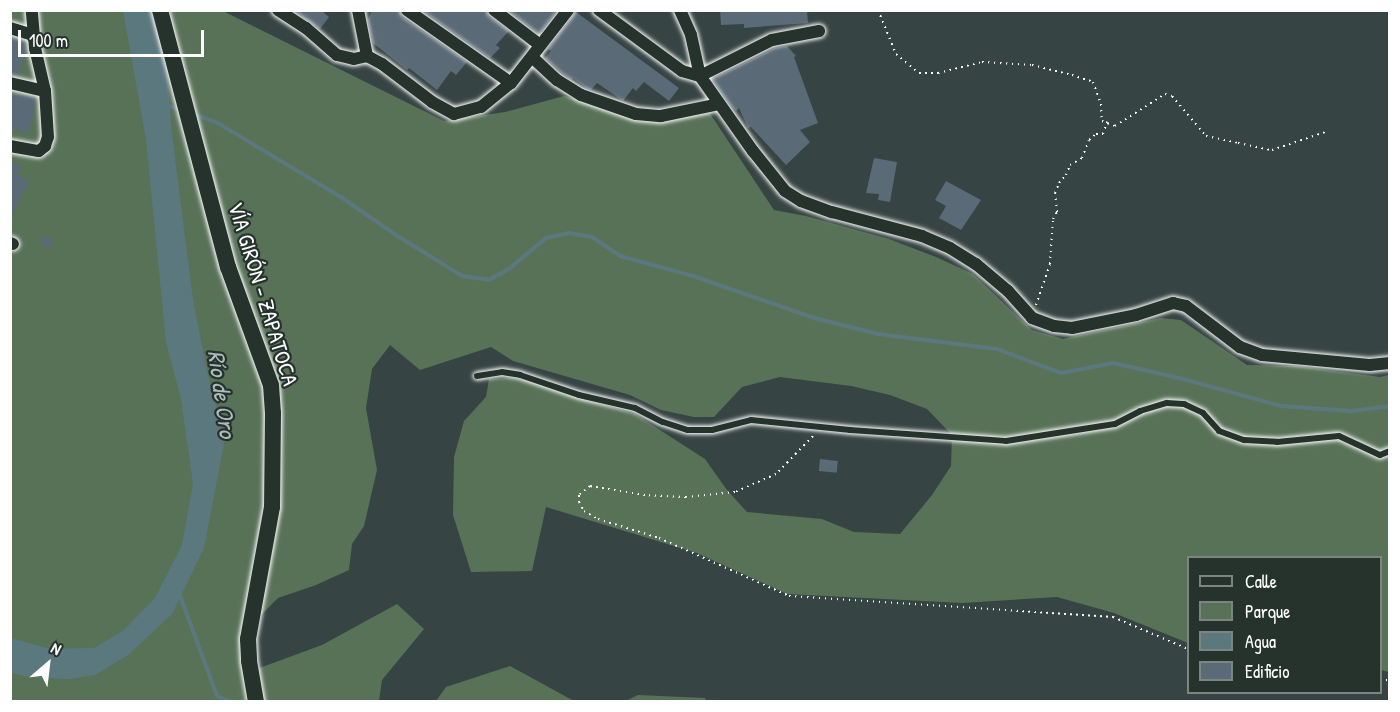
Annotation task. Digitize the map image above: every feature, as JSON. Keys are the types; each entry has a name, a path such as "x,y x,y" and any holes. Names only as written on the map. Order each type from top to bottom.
{"main road":[{"name":"VÍA GIRÓN - ZAPATOCA","path":"160,10 179,89 237,297 261,353 270,385 273,413 272,507 248,639 249,661 256,700"}],"street":[{"path":"10,146 39,151 45,146 49,124 45,91 33,35 32,10"},
{"path":"278,10 306,28 337,56 354,59 368,56 442,109 454,114 481,107 511,83 568,10"},
{"path":"358,10 368,56"},
{"path":"407,10 511,83"},
{"path":"494,10 540,45"},
{"path":"599,10 682,71 700,76 772,40 819,31"},
{"path":"680,10 691,35 700,76 785,191 801,201 832,212 912,233 950,248 976,264 1008,291 1032,318 1054,326 1072,328 1136,315 1173,303 1186,306 1240,347 1262,355 1309,357 1370,365 1389,363"},
{"path":"10,28 33,35"},
{"path":"532,57 557,80 581,95 636,114 661,116 719,104"},
{"path":"10,83 45,91"}],"lane":[{"path":"477,376 502,372 520,375 579,394 635,408 663,422 688,430 712,430 751,420 821,428 1006,441 1115,424 1140,411 1167,403 1184,404 1203,413 1219,430 1244,440 1277,442 1339,436 1380,455 1389,451"}],"path":[{"path":"878,10 896,54 919,73 938,73 982,62 1032,65 1072,75 1093,82 1101,104 1102,121 1114,126 1165,94 1172,96 1206,136 1238,144 1272,150 1328,131"},
{"path":"1032,318 1050,264 1053,219 1057,212 1055,193 1070,165 1082,158 1089,140 1096,134 1103,134 1107,122"},
{"path":"821,428 776,474 735,492 686,497 645,495 590,486 579,495 579,502 584,511 598,519 659,538 789,596 1113,617 1187,649"}],"green space":[{"path":"10,11 223,11 444,121 505,112 564,96 652,120 709,112 774,210 806,216 889,239 973,274 1032,330 1063,339 1161,318 1181,320 1247,365 1296,366 1380,377 1389,375 1389,672 1382,670 1382,556 1187,556 1187,643 1114,613 1057,597 962,603 787,594 697,553 546,507 532,571 471,572 453,515 454,457 464,421 486,397 489,379 512,378 534,382 568,395 635,414 705,459 727,490 747,512 822,519 854,532 900,534 932,495 951,466 952,435 927,409 890,395 851,386 780,377 742,387 714,417 694,417 661,410 630,395 513,361 491,347 420,370 390,345 372,369 366,408 377,470 364,526 352,544 349,570 316,585 278,598 241,635 246,673 322,645 397,604 424,629 382,680 379,701 11,701"},
{"path":"510,666 574,701 436,701 446,687"},
{"path":"638,695 705,698 706,701 626,701"}],"water":[{"path":"123,11 151,11 167,63 171,127 193,300 207,372 225,438 204,548 172,614 128,655 95,675 69,679 30,677 11,673 10,638 50,649 94,648 123,631 155,598 182,545 193,483 181,399 166,342 146,139"}],"building":[{"path":"294,10 321,10 329,17 320,29"},
{"path":"372,10 399,10 402,17 467,62 456,75 451,71 437,90 373,43 368,20"},
{"path":"422,10 486,10 489,17 509,31 496,45 500,48 490,58"},
{"path":"508,10 557,10 539,34"},
{"path":"720,10 807,10 808,23 744,28 744,24 721,25"},
{"path":"576,12 679,88 669,101 644,82 636,91 633,88 623,101 597,83 591,90 573,78 572,80 545,58 551,51 548,49"},
{"path":"10,37 26,42 27,49 18,76 10,75"},
{"path":"787,46 796,56 794,57 818,123 800,130 810,142 786,165 751,127 748,128 739,108 736,111 731,106 712,79 775,48"},
{"path":"10,92 37,98 28,133 10,128"},
{"path":"874,158 897,162 890,202 878,200 879,194 866,193"},
{"path":"10,161 22,167 17,175 29,181 10,219"},
{"path":"946,181 981,200 961,230 939,218 946,206 935,200"},
{"path":"44,235 54,240 49,249 39,244"},
{"path":"820,459 838,461 837,473 819,471"}],"waterway":[{"path":"165,105 181,110"},
{"path":"193,114 216,122 341,197 462,276 489,280 509,269 546,238 569,233 592,237 620,256 693,276 814,318 878,334 997,349 1061,373 1113,363 1183,379 1281,406 1351,411 1390,406"},
{"path":"179,593 217,696 231,702"}],"water label":[{"name":"Río de Oro","path":"222,394"}]}
